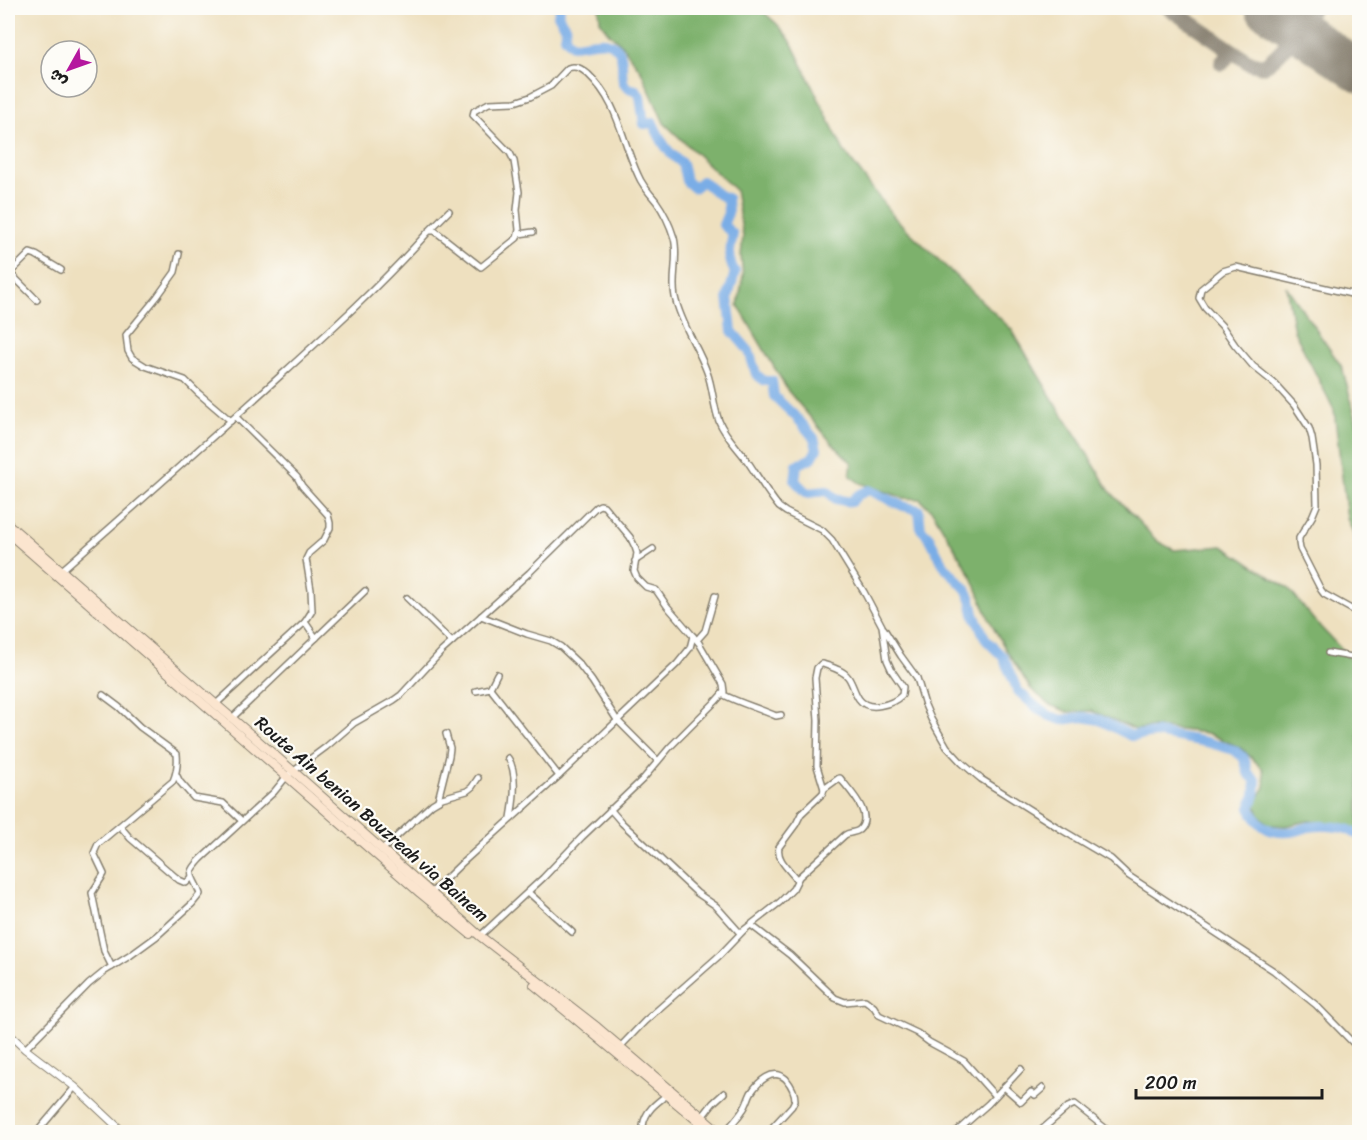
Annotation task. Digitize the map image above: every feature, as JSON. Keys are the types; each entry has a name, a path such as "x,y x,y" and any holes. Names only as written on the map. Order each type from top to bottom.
{"main road":[{"name":"Route Ain benian Bouzreah via Bainem","path":"8,524 232,718 420,893 501,960 723,1132"},
{"name":"Route Ain benian Bouzreah via Bainem","path":"8,533 480,936 597,1027 668,1095 712,1132"}],"street":[{"path":"429,231 435,231 482,267 517,238 519,234 517,210 519,192 514,160 507,148 473,115 474,111 489,104 515,102 530,97 551,86 571,66 577,66 584,71 607,97 617,116 626,148 642,184 669,226 675,245 673,285 675,297 707,372 722,426 779,507 829,535 882,626 917,678 931,719 948,747 981,779 1111,859 1129,876 1274,971 1316,1005 1359,1050"},
{"path":"62,570 319,340 377,285 449,211"},
{"path":"519,234 533,232"},
{"path":"37,300 9,274 30,253 61,270"},
{"path":"178,254 174,272 158,297 126,335 128,351 132,358 145,366 185,380 233,419 297,477 330,519 327,535 306,559 312,611 305,622 216,704"},
{"path":"1359,296 1236,267 1223,271 1201,289 1199,298 1253,366 1274,383 1305,420 1312,438 1316,465 1317,505 1299,538 1300,549 1324,594 1359,614"},
{"path":"25,1049 82,990 157,936 198,897 200,891 191,873 197,864 274,792 290,774 354,723 401,695 452,642 600,505 604,506 630,537 637,553 634,571 637,578 646,587 656,590 695,638 724,689 722,694 643,779 480,936"},
{"path":"635,561 653,549"},
{"path":"232,718 364,591"},
{"path":"431,893 460,864 559,776 685,654 695,638 705,631 715,596"},
{"path":"407,598 452,642"},
{"path":"481,616 551,641 561,647 579,664 617,720 658,761"},
{"path":"305,622 316,638"},
{"path":"824,789 817,766 818,720 815,678 818,665 823,663 847,675 859,699 866,705 886,704 898,699 902,695 903,687 889,666 882,626"},
{"path":"1328,653 1359,656"},
{"path":"490,688 497,674"},
{"path":"490,688 559,776"},
{"path":"476,691 490,688"},
{"path":"722,694 740,703 776,716 780,715"},
{"path":"103,695 140,727 177,754 178,761 176,774 172,781 98,844 94,853 104,874 92,893 104,951 112,967"},
{"path":"438,800 450,748 446,734"},
{"path":"508,758 513,764 514,772 514,804 510,819"},
{"path":"176,774 194,798 224,803 242,821"},
{"path":"382,850 438,800 467,791 478,778"},
{"path":"618,1049 645,1021 720,955 740,933 780,902 793,889 797,880 845,835 860,828 864,818 862,807 840,778 824,789 823,793 801,814 778,847 778,857 797,880"},
{"path":"610,809 702,898 715,905 740,933"},
{"path":"120,826 130,838 179,880 186,883 192,877"},
{"path":"528,892 572,932"},
{"path":"751,925 790,955 835,998 845,1002 865,1000 874,1007 879,1015 918,1033 929,1042 964,1061 995,1096"},
{"path":"8,1033 75,1087 123,1132"},
{"path":"956,1132 1021,1069"},
{"path":"723,1132 741,1114 751,1094 763,1079 771,1075 778,1075 785,1078 791,1086 795,1100 768,1132"},
{"path":"37,1132 75,1087"},
{"path":"1004,1087 1021,1102 1031,1092 1035,1095 1043,1088"},
{"path":"702,1117 724,1093"},
{"path":"647,1132 643,1126 647,1113 668,1095"},
{"path":"1039,1132 1068,1107 1075,1104 1110,1132"}],"green space":[{"path":"599,8 759,8 777,24 790,40 844,151 894,217 1012,330 1109,490 1157,541 1174,550 1223,546 1288,588 1313,619 1359,668 1359,831 1343,824 1308,821 1286,826 1269,825 1259,815 1255,803 1265,787 1263,769 1241,748 1207,733 1154,727 1136,730 1092,711 1068,712 1050,705 1031,689 1006,650 989,619 972,577 933,512 920,499 904,498 860,483 850,476 852,463 788,391 738,305 743,276 741,256 743,236 735,190 664,123 641,71 600,21"},
{"path":"1286,286 1342,367 1359,430 1359,547 1347,518 1334,410 1294,331"}],"waterway":[{"path":"560,8 558,15 566,28 565,37 572,45 606,42 619,51 622,78 628,88 636,90 640,96 644,124 653,123 664,145 682,163 686,181 694,188 702,181 717,194 727,198 728,213 723,225 733,234 730,258 735,272 728,297 732,331 749,351 756,374 764,381 772,381 774,396 814,438 817,449 812,458 797,465 795,481 807,493 827,491 836,499 851,502 858,495 869,490 903,506 919,510 921,529 929,537 947,569 966,589 986,640 1003,657 1018,691 1050,716 1062,720 1083,717 1100,720 1131,736 1156,733 1206,742 1234,750 1243,757 1248,773 1256,781 1255,795 1250,808 1262,826 1280,832 1296,831 1313,826 1333,827 1347,829 1360,836"}],"taxiway":[{"path":"1169,8 1250,63 1263,66 1284,47 1312,8"},
{"path":"1222,63 1231,51"}],"runway":[{"path":"1266,8 1360,72"}]}
